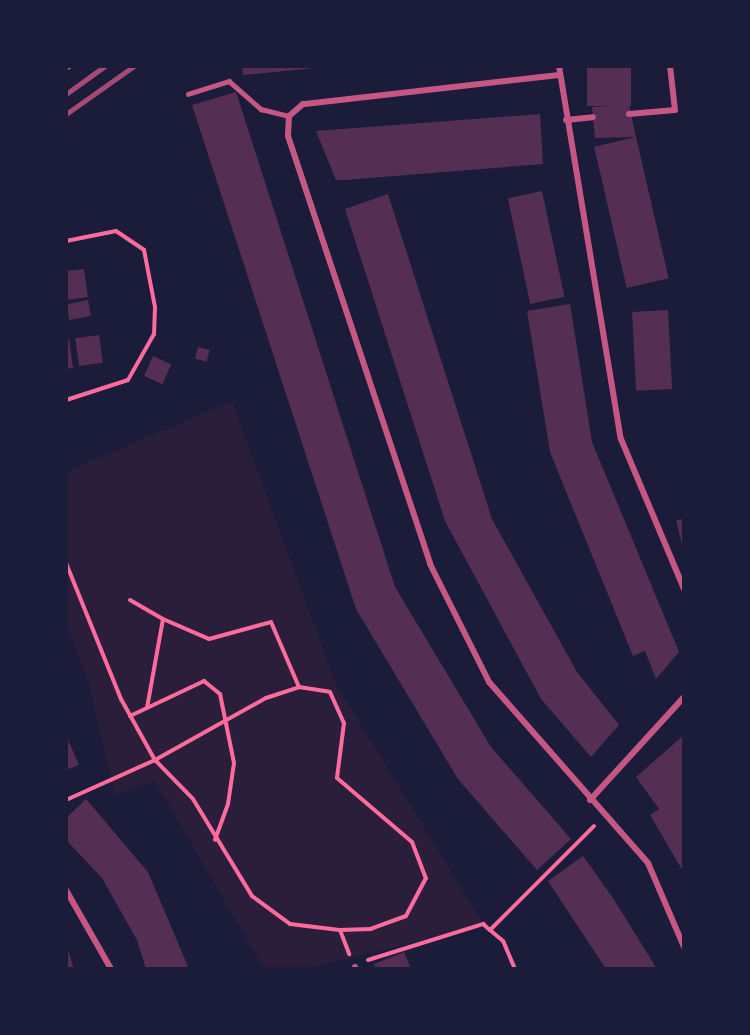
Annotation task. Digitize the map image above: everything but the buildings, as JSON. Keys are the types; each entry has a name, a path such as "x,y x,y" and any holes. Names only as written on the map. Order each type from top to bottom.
{"street":[{"path":"559,66 566,120 600,293 621,439 684,589"},
{"path":"629,114 675,110 670,66"},
{"path":"560,75 303,104 288,116 288,136 430,564 489,682 590,800 648,863 684,947"},
{"path":"566,120 593,117"},
{"path":"590,800 684,696"},
{"path":"66,890 111,969"}],"lane":[{"path":"188,94 229,81 261,109 288,116"}],"path":[{"path":"66,241 116,231 144,250 155,308 154,334 128,380 66,400"},
{"path":"66,563 130,716 155,760 193,799 240,883 273,912 290,924 340,930 371,929 406,916 426,878 412,842 337,778 344,723 330,692 299,687 230,718 155,760 66,800"},
{"path":"130,600 163,619 209,639 271,622 299,687"},
{"path":"147,708 163,619"},
{"path":"130,716 204,681 214,685 230,718 233,784 214,840"},
{"path":"490,930 605,815"},
{"path":"369,959 483,924 503,941 515,969"},
{"path":"340,930 356,968"}],"shaded area":[{"path":"232,401 336,684 484,925 306,969 264,969 155,781 115,796 89,684 66,623 66,472"}],"railway":[{"path":"66,94 105,66"},
{"path":"66,114 134,66"}]}
